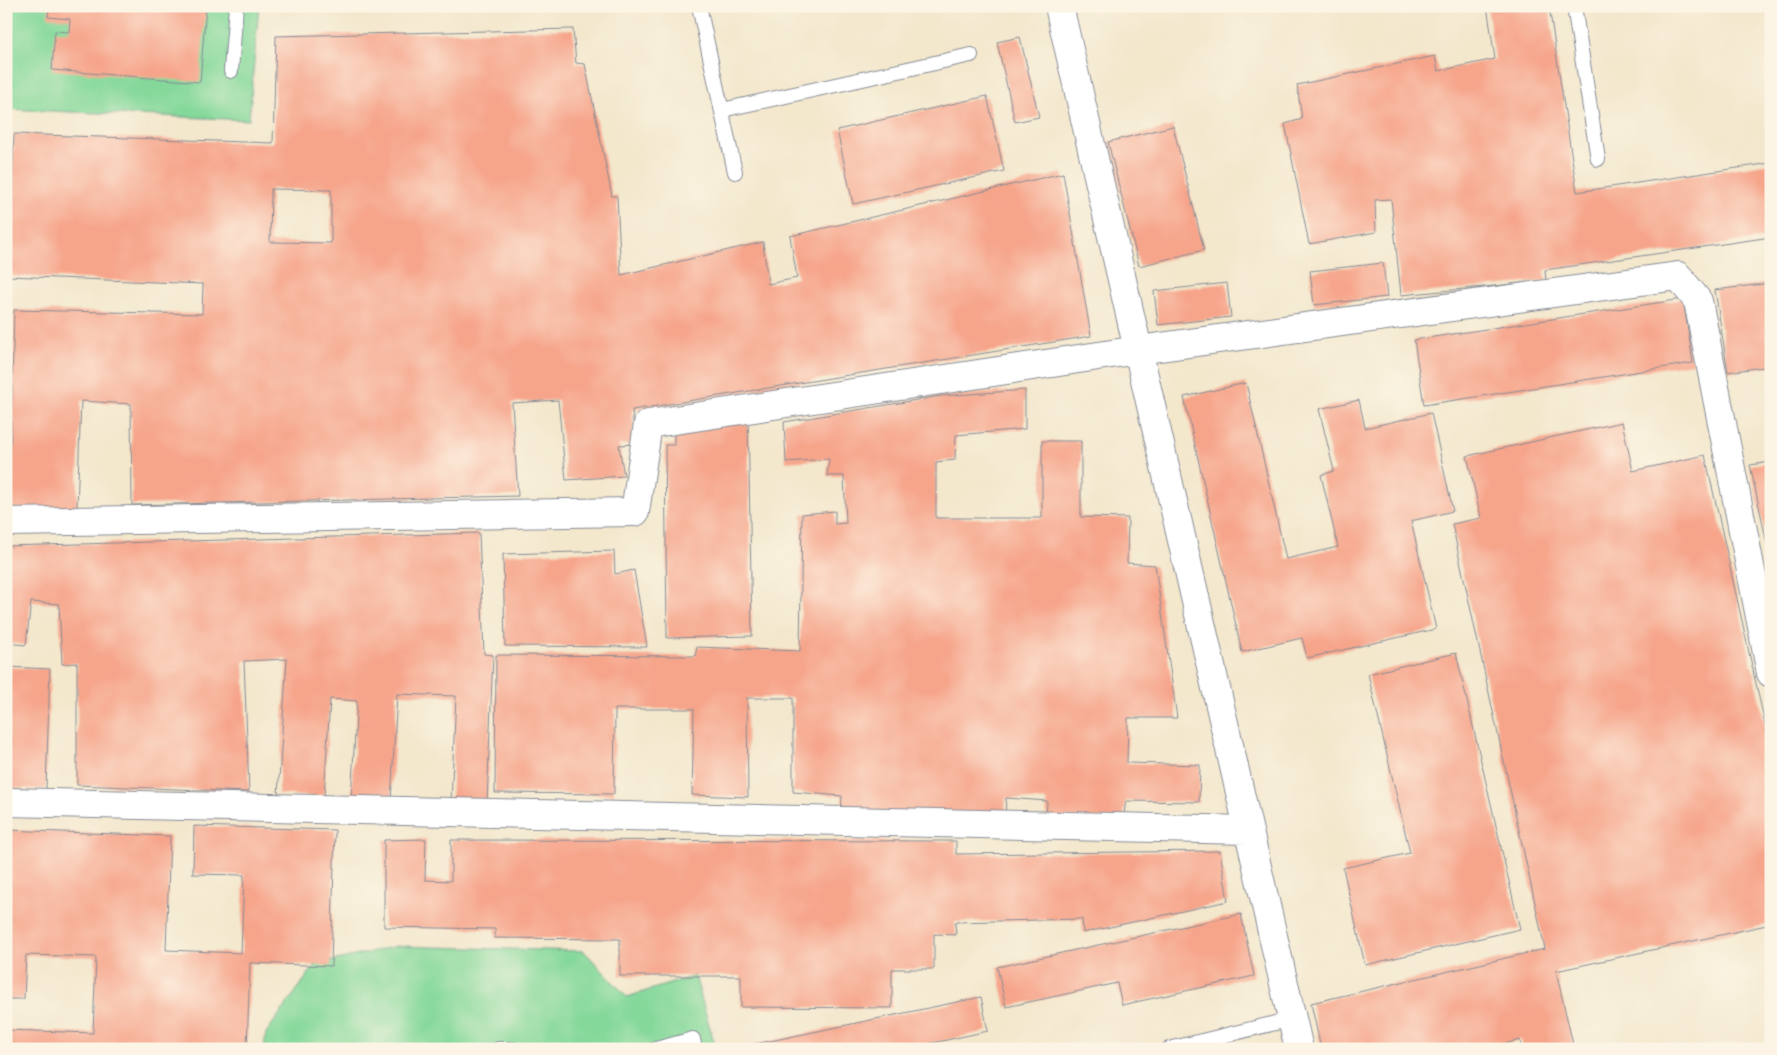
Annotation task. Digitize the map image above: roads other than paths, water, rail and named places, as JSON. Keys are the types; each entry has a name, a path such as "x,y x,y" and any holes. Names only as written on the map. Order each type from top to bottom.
{"street":[{"path":"1058,6 1298,1049"},
{"path":"6,522 635,512 648,424 1138,350 1678,276 1698,301 1771,672"},
{"path":"6,802 1248,830"}],"lane":[{"path":"230,71 236,6"},
{"path":"699,6 735,172"},
{"path":"1574,6 1598,159"},
{"path":"722,110 971,56"},
{"path":"1169,1049 1292,1019"},
{"path":"656,1049 693,1039 696,1049"},
{"path":"499,1049 512,1049"}]}
